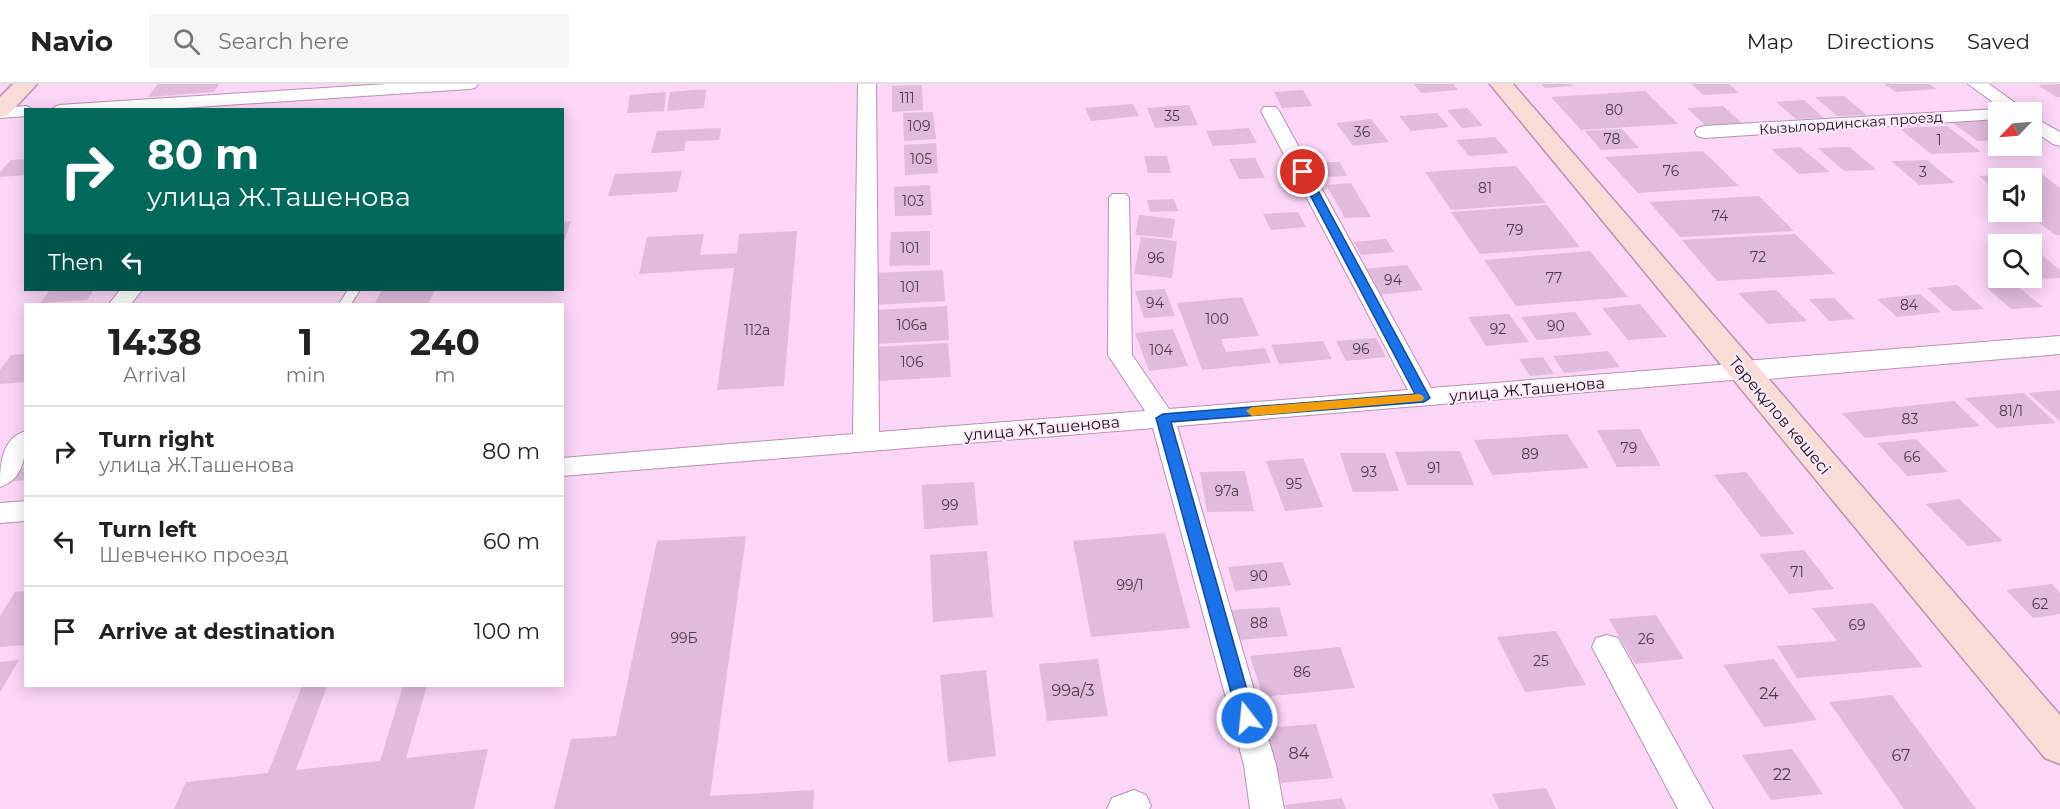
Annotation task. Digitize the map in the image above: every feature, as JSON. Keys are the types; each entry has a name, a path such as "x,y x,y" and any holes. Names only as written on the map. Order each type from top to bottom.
{"main road":[{"path":"0,111 26,84"},
{"name":"Төреқұлов көшесі","path":"1501,84 2060,745"}],"street":[{"path":"91,108 469,84"},
{"path":"866,443 867,84"},
{"path":"1977,84 2004,102"},
{"path":"0,111 24,111"},
{"path":"1270,111 1424,398"},
{"name":"Кызылординская проезд","path":"1704,132 1988,115"},
{"path":"2042,128 2060,140"},
{"path":"1119,198 1120,355 1163,418 1260,765 1267,809"},
{"path":"121,303 130,291"},
{"name":"улица Ж.Ташенова","path":"564,467 2060,345"},
{"path":"0,477 24,443"},
{"path":"0,513 24,511"},
{"path":"1607,647 1696,809"}],"building":[{"path":"158,84 219,84 214,92 148,97"},
{"path":"1414,84 1453,84 1458,90 1421,93"},
{"path":"1541,84 1571,84 1573,86 1545,88"},
{"path":"1692,84 1729,84 1739,93 1703,95"},
{"path":"1884,84 1929,84 1937,89 1896,92"},
{"path":"2060,84 2060,97 2056,97 2038,85"},
{"path":"922,85 923,110 892,112 892,86"},
{"path":"706,89 704,108 667,111 670,92"},
{"path":"1303,90 1312,106 1282,108 1274,92"},
{"path":"1645,91 1678,124 1581,130 1551,97"},
{"path":"666,92 664,111 627,113 630,95"},
{"path":"1844,96 1867,115 1837,116 1815,97"},
{"path":"1804,100 1824,118 1796,119 1776,102"},
{"path":"1133,104 1139,116 1091,121 1085,108"},
{"path":"1189,105 1198,125 1155,128 1147,108"},
{"path":"1723,106 1742,123 1705,125 1687,108"},
{"path":"1467,108 1483,126 1462,128 1447,110"},
{"path":"933,112 936,139 904,141 903,113"},
{"path":"1437,113 1449,127 1411,131 1399,116"},
{"path":"1982,118 1988,122 1988,140 1977,141 1949,120"},
{"path":"1371,119 1389,142 1353,146 1336,123"},
{"path":"1947,126 1981,152 1931,154 1899,128"},
{"path":"721,128 719,140 686,141 684,151 651,153 657,131"},
{"path":"1249,128 1257,143 1213,146 1206,131"},
{"path":"1622,129 1639,148 1601,150 1585,131"},
{"path":"1495,137 1509,153 1469,156 1456,140"},
{"path":"936,143 938,173 905,175 904,145"},
{"path":"1800,147 1830,172 1799,174 1771,149"},
{"path":"1850,147 1876,170 1844,171 1818,148"},
{"path":"1703,151 1739,186 1638,193 1605,157"},
{"path":"1144,156 1167,156 1171,173 1148,173"},
{"path":"1255,158 1265,178 1239,179 1229,159"},
{"path":"24,159 24,175 0,177 0,172 11,160"},
{"path":"1927,160 1955,183 1919,185 1891,161"},
{"path":"1318,162 1340,162 1347,176 1324,177"},
{"path":"1516,166 1546,203 1451,210 1425,172"},
{"path":"682,171 677,192 608,196 615,174"},
{"path":"2042,174 2060,188 2060,235 2055,235 2038,222 2042,222"},
{"path":"1988,175 1988,183 1979,176"},
{"path":"1351,183 1371,217 1345,218 1326,185"},
{"path":"930,185 932,215 895,216 894,187"},
{"path":"1759,196 1794,231 1680,237 1649,202"},
{"path":"1174,199 1178,211 1150,212 1147,200"},
{"path":"1547,205 1580,247 1480,254 1451,212"},
{"path":"1298,212 1306,227 1271,230 1263,214"},
{"path":"1139,215 1175,219 1172,238 1135,235"},
{"path":"571,221 564,241 564,222"},
{"path":"797,231 784,386 717,390 734,268 639,274 647,237 704,234 700,255 737,253 739,234"},
{"path":"930,231 930,265 889,266 891,232"},
{"path":"1795,234 1835,274 1717,281 1682,240"},
{"path":"1141,237 1177,241 1172,278 1134,274"},
{"path":"1386,239 1394,252 1361,255 1354,242"},
{"path":"1590,251 1628,297 1516,306 1484,260"},
{"path":"2042,256 2060,270 2060,278 2042,279"},
{"path":"1407,265 1423,290 1379,295 1363,269"},
{"path":"943,270 945,301 875,305 876,273"},
{"path":"1957,285 1984,309 1953,311 1927,288"},
{"path":"1986,287 2020,288 2043,307 2011,309"},
{"path":"1165,289 1175,316 1144,318 1135,291"},
{"path":"1776,290 1807,321 1768,324 1738,293"},
{"path":"49,291 93,291 87,300 40,303"},
{"path":"381,291 434,291 428,303 375,303"},
{"path":"1920,294 1941,312 1897,317 1877,299"},
{"path":"1242,297 1259,336 1221,339 1226,352 1265,348 1271,363 1202,370 1177,303"},
{"path":"1834,298 1855,319 1829,321 1809,299"},
{"path":"1640,304 1667,337 1628,340 1602,308"},
{"path":"947,306 949,340 876,344 876,310"},
{"path":"1575,312 1592,335 1537,340 1521,317"},
{"path":"1509,314 1529,342 1486,346 1468,317"},
{"path":"1173,329 1188,366 1149,371 1135,333"},
{"path":"1376,338 1386,357 1346,361 1336,341"},
{"path":"1323,341 1332,359 1279,364 1271,345"},
{"path":"948,343 951,377 875,381 875,347"},
{"path":"1608,351 1620,367 1564,373 1553,356"},
{"path":"24,354 24,382 0,384 0,370 11,355"},
{"path":"1543,357 1554,374 1530,376 1519,359"},
{"path":"2060,390 2060,421 2028,393"},
{"path":"2024,393 2056,423 1997,428 1965,398"},
{"path":"1954,401 1980,426 1865,438 1842,413"},
{"path":"1640,429 1661,466 1617,467 1597,430"},
{"path":"1567,434 1589,468 1492,475 1474,440"},
{"path":"1916,439 1948,472 1907,476 1877,443"},
{"path":"1460,451 1474,485 1407,485 1395,452"},
{"path":"1340,453 1385,453 1399,491 1353,492"},
{"path":"1303,458 1323,507 1285,511 1266,461"},
{"path":"24,467 24,480 13,481"},
{"path":"1245,471 1254,511 1207,512 1200,472"},
{"path":"1746,472 1794,534 1761,537 1714,475"},
{"path":"974,482 978,525 924,529 922,485"},
{"path":"1959,499 2003,541 1968,546 1926,504"},
{"path":"1165,533 1190,628 1091,637 1073,541"},
{"path":"746,536 710,796 814,790 813,809 554,809 571,739 616,736 657,541"},
{"path":"1804,550 1834,589 1789,594 1759,554"},
{"path":"987,551 993,617 933,622 930,555"},
{"path":"1282,562 1291,585 1235,591 1228,567"},
{"path":"2052,584 2060,593 2060,614 2033,618 2006,590"},
{"path":"24,591 24,645 0,647 0,616 15,592"},
{"path":"1873,603 1923,667 1797,678 1777,646 1837,641 1812,608"},
{"path":"1279,607 1288,636 1239,640 1231,610"},
{"path":"1656,615 1684,659 1635,664 1609,619"},
{"path":"1556,631 1586,685 1525,692 1497,637"},
{"path":"1340,647 1355,688 1263,697 1250,656"},
{"path":"1098,659 1108,716 1047,721 1039,664"},
{"path":"1774,659 1817,720 1764,727 1723,665"},
{"path":"19,660 0,692 0,662"},
{"path":"986,670 996,756 948,762 940,675"},
{"path":"302,687 327,687 296,770 380,761 403,687 427,687 406,758 488,749 474,809 174,809 186,782 268,773"},
{"path":"1892,695 1976,809 1904,809 1829,702"},
{"path":"1316,724 1333,778 1281,783 1265,728"},
{"path":"1792,749 1823,794 1771,800 1742,755"},
{"path":"1546,788 1556,809 1499,809 1492,794"},
{"path":"1342,798 1346,809 1286,809 1285,805"}],"slow traffic":[{"path":"1252,411 1418,398"}],"route":[{"path":"1247,718 1163,418 1424,398 1303,172"}]}
